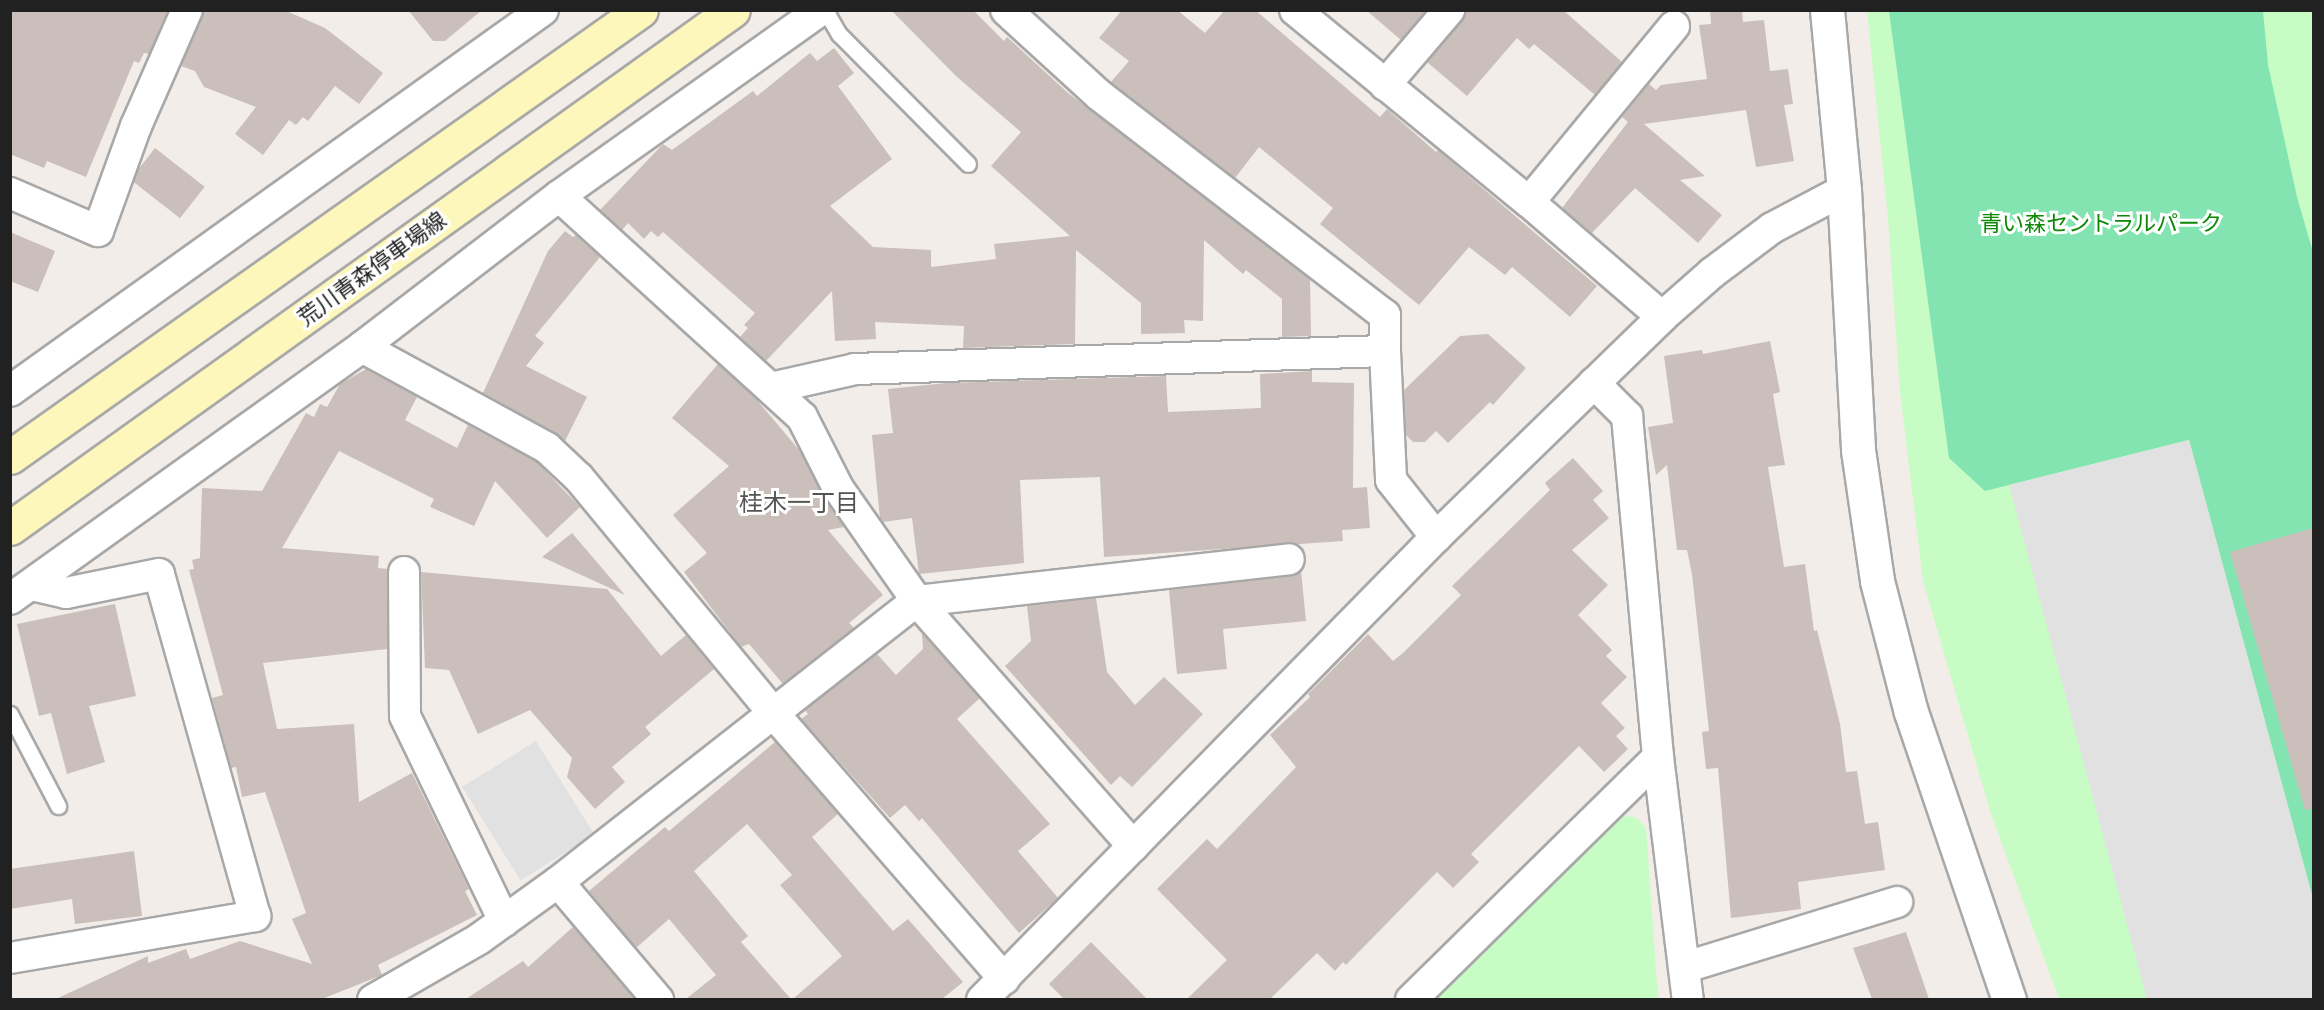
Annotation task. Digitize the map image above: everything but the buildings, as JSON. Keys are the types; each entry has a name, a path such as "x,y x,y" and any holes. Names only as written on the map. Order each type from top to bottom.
{"main road":[{"path":"10,457 641,10"},
{"name":"荒川青森停車場線","path":"10,528 733,10"}],"street":[{"path":"10,193 98,231 136,126 187,10"},
{"path":"10,391 543,10"},
{"path":"21,592 362,347 559,196 823,10"},
{"path":"1006,10 1099,95 1385,315 1391,480 1436,537"},
{"path":"1295,10 1529,202 1662,317"},
{"path":"1385,85 1449,10"},
{"path":"1827,10 1844,190 1858,450 1877,580 1911,712 2009,999"},
{"path":"1529,202 1674,26"},
{"path":"982,999 1004,980 1436,537 1662,317 1772,228 1844,190"},
{"path":"559,196 802,417 838,488 917,602 1133,846"},
{"path":"362,347 547,448 579,478 774,714 1004,980"},
{"path":"771,388 855,369 1385,351"},
{"path":"1594,383 1627,416 1658,757 1686,967 1688,999"},
{"path":"388,996 504,921 558,882 917,602 1289,559"},
{"path":"404,572 405,716 504,921"},
{"path":"10,958 255,916 159,574 66,593 21,592"},
{"path":"1411,999 1658,757"},
{"path":"558,882 658,999"},
{"path":"1686,967 1898,902"}],"lane":[{"path":"823,10 839,34 968,164"},
{"path":"10,714 58,806"}],"green space":[{"name":"青い森セントラルパーク","path":"1867,11 2313,11 2313,999 2059,999 1990,811 1923,581 1900,392 1888,218"},
{"path":"1889,11 2263,11 2268,65 2297,197 2313,252 2313,899 2189,440 1985,491 1949,458"},
{"path":"1621,816 1635,817 1646,827 1658,999 1432,1000"}],"shaded area":[{"path":"2189,440 2313,899 2313,999 2147,999 2009,485"},
{"path":"536,741 594,834 521,880 462,787"}],"district":[{"name":"桂木一丁目","path":"799,503"}]}
